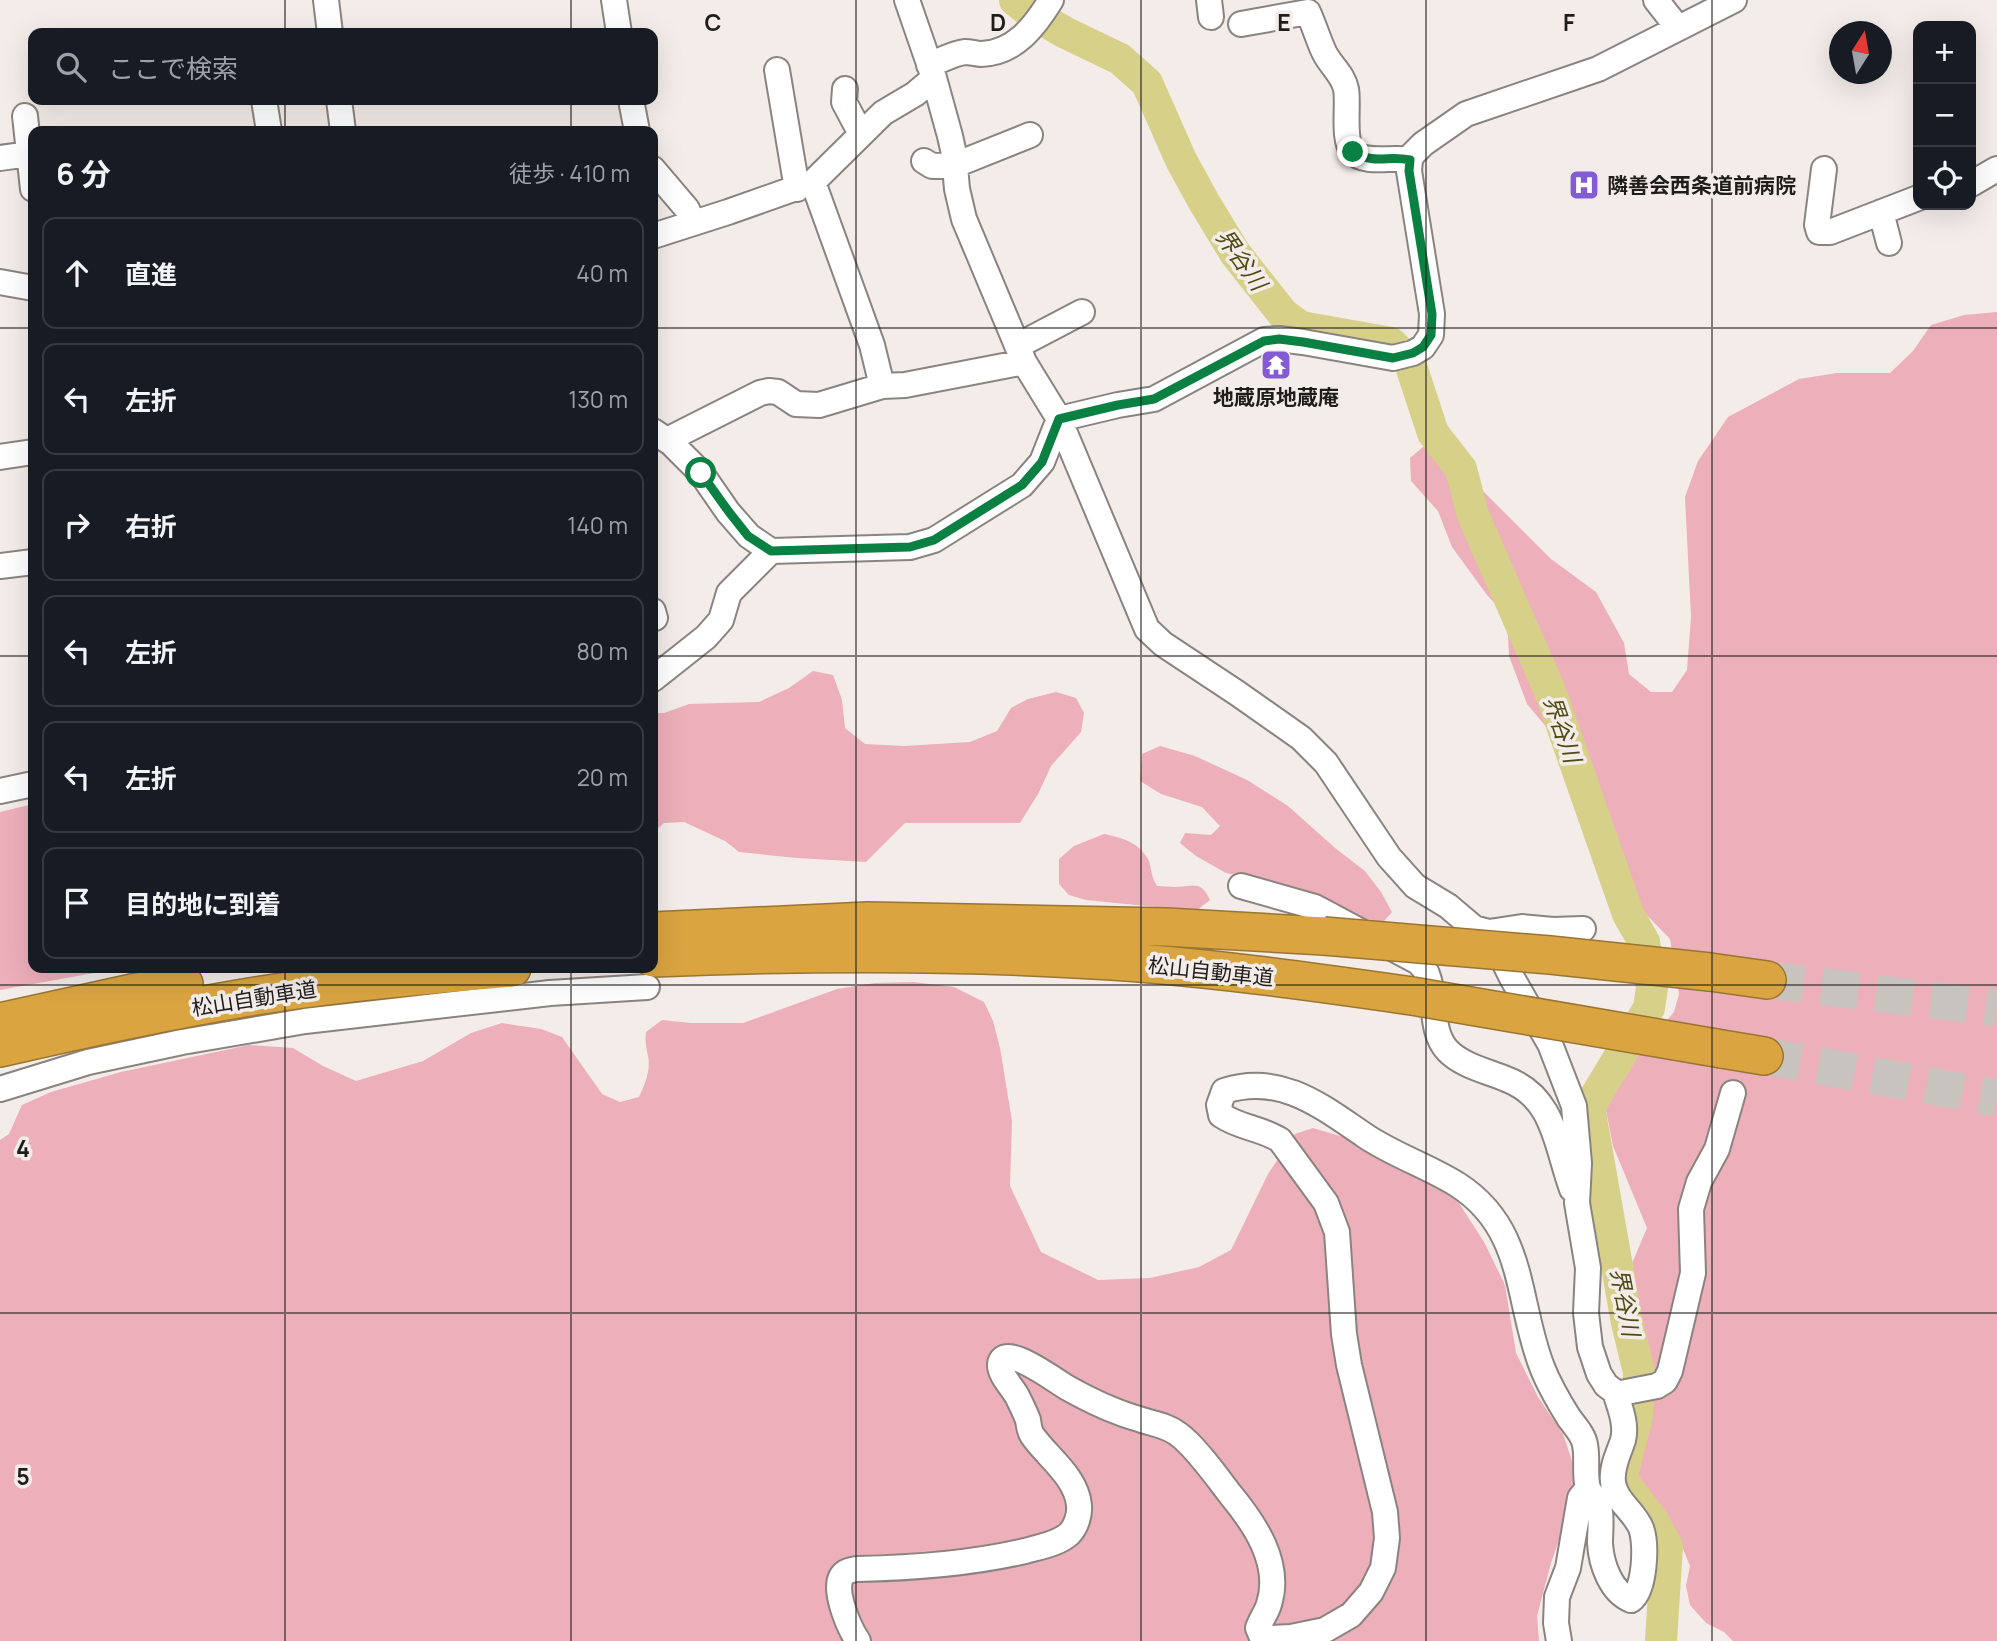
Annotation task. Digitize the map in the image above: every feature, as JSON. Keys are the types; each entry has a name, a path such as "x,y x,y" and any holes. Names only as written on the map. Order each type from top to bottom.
{"highway":[{"name":"松山自動車道","path":"658,931 868,921 1166,927 1324,936 1550,955 1767,979"},
{"name":"松山自動車道","path":"658,970 745,954 871,953 1081,959 1208,969 1412,996 1764,1056"},
{"name":"松山自動車道","path":"0,1022 132,993 251,973"},
{"name":"松山自動車道","path":"0,1048 115,1022 263,995 447,973"}],"street":[{"path":"326,0 329,28"},
{"path":"614,0 618,28"},
{"path":"908,0 950,136 964,219 1021,354 1059,419 1147,629 1153,637 1301,738 1326,763 1389,857 1415,886 1448,906 1474,928 1489,932 1522,927 1583,929"},
{"path":"1656,0 1678,28"},
{"path":"1059,419 1154,399 1264,341 1279,339 1303,342 1393,358 1413,353 1423,347 1431,335 1432,314 1409,171 1410,160 1423,144 1466,114 1598,69 1734,0"},
{"path":"658,234 805,185 823,173 860,134 891,107 915,94 932,72 966,52 979,55 1011,46 1044,12"},
{"path":"1241,24 1308,12 1324,54 1346,88 1348,141 1353,152 1365,159 1384,160 1399,157 1410,160"},
{"path":"777,70 805,185 872,345 882,386"},
{"path":"845,89 844,102 860,134"},
{"path":"265,105 268,126"},
{"path":"340,105 342,126"},
{"path":"632,105 636,126"},
{"path":"25,116 28,139"},
{"path":"924,161 932,166 954,165 1030,135"},
{"path":"0,158 28,168"},
{"path":"1824,169 1816,225 1819,232 1830,232 1913,200"},
{"path":"1976,181 1997,169"},
{"path":"658,175 687,209 693,223"},
{"path":"1881,212 1889,243"},
{"path":"0,282 28,287"},
{"path":"1059,419 1042,462 1022,485 934,540 910,547 771,551 748,536 701,473 660,435 760,393 778,392 796,404 819,405 882,386 905,385 1021,354 1082,312"},
{"path":"0,457 28,453"},
{"path":"658,675 706,636 721,620 729,593 771,551"},
{"path":"0,566 28,563"},
{"path":"0,791 28,785"},
{"path":"858,1641 846,1620 840,1592 841,1577 846,1572 857,1569 965,1563 1006,1555 1055,1542 1071,1532 1076,1523 1079,1502 1063,1471 1030,1431 1016,1393 999,1365 1006,1356 1014,1356 1105,1407 1163,1425 1182,1436 1246,1513 1266,1553 1272,1573 1272,1590 1269,1605 1258,1628 1261,1635 1270,1638 1292,1637 1325,1630 1351,1615 1371,1592 1383,1568 1387,1538 1385,1512 1346,1345 1337,1232 1326,1203 1280,1140 1271,1134 1234,1124 1221,1115 1219,1105 1224,1091 1238,1086 1285,1089 1306,1098 1367,1137 1458,1185 1485,1206 1503,1234 1516,1264 1530,1329 1542,1368 1559,1402 1585,1443 1588,1488 1598,1503 1601,1521 1600,1547 1607,1572 1615,1589 1623,1597 1631,1600 1637,1595 1644,1546 1641,1528 1617,1495 1612,1481 1615,1459 1623,1438 1624,1420 1618,1393 1606,1385 1599,1374 1590,1347 1586,1313 1588,1268 1577,1203 1551,1120 1538,1098 1516,1082 1465,1063 1448,1051 1438,1034 1427,973 1418,962 1315,907 1241,886"},
{"path":"1489,932 1549,1044 1574,1105 1579,1163 1577,1203"},
{"path":"0,1089 88,1062 182,1042 305,1021 550,993 645,973"},
{"path":"1618,1393 1657,1386 1665,1381 1670,1371 1693,1273 1691,1209 1699,1182 1717,1149 1733,1093"},
{"path":"1559,1641 1556,1623 1557,1597 1568,1568 1580,1498 1588,1488"}],"shaded area":[{"path":"1997,312 1997,1641 1733,1641 1724,1632 1706,1623 1690,1605 1686,1586 1690,1566 1676,1532 1636,1480 1614,1306 1647,1228 1613,1146 1605,1105 1633,1061 1674,1012 1679,994 1670,939 1637,905 1581,751 1548,729 1527,704 1509,656 1504,613 1487,595 1452,547 1438,511 1411,481 1410,458 1423,447 1438,449 1551,559 1596,592 1624,643 1629,674 1651,692 1672,692 1687,670 1691,617 1685,497 1698,461 1728,417 1799,379 1837,373 1890,373 1913,351 1931,325 1964,315"},
{"path":"813,671 833,675 842,700 845,728 865,744 904,746 970,742 997,731 1011,708 1028,699 1056,692 1076,698 1084,713 1081,732 1051,766 1020,823 905,823 866,862 739,852 725,841 684,822 664,823 658,828 658,713 689,704 759,702 789,688"},
{"path":"1160,746 1195,756 1247,780 1288,806 1365,871 1392,912 1383,922 1352,916 1270,882 1226,873 1196,856 1180,843 1185,833 1211,835 1220,826 1202,807 1161,794 1140,781 1142,754"},
{"path":"28,805 28,973 94,973 0,990 0,812"},
{"path":"1104,834 1123,839 1139,848 1148,859 1157,886 1200,887 1210,900 1196,911 1086,900 1069,895 1059,884 1059,859 1074,846"},
{"path":"913,982 954,987 984,1002 993,1021 1000,1048 1012,1121 1010,1186 1041,1252 1098,1280 1150,1278 1199,1267 1231,1250 1268,1174 1295,1134 1313,1128 1350,1139 1455,1197 1484,1242 1505,1285 1516,1353 1538,1397 1563,1434 1575,1470 1573,1500 1551,1563 1537,1616 1539,1641 0,1641 0,1140 9,1134 22,1105 51,1092 121,1072 249,1045 293,1048 356,1081 423,1061 471,1033 502,1023 541,1029 562,1037 602,1094 620,1102 639,1097 649,1066 646,1032 662,1020 743,1023 837,989 875,983"}],"waterway":[{"name":"界谷川","path":"1015,0 1031,13 1066,33 1120,59 1147,83 1181,160 1204,202 1235,253 1283,314 1301,327 1391,343 1410,363 1433,433 1461,469 1473,515 1550,691 1628,914 1644,942 1652,988 1649,1008 1589,1107 1627,1323 1639,1372 1637,1416 1621,1479 1653,1521 1667,1546 1661,1641"}],"tunnel":[{"path":"1767,980 1997,1008"},
{"path":"1764,1056 1997,1098"}],"place":[{"name":"隣善会西条道前病院","path":"1584,185"},
{"name":"地蔵原地蔵庵","path":"1276,365"}],"route":[{"path":"701,473 748,536 771,551 910,547 934,540 1022,485 1042,462 1059,419 1154,399 1264,341 1279,339 1303,342 1393,358 1413,353 1423,347 1431,335 1432,314 1409,171 1410,160 1399,157 1384,160 1365,159 1353,152"}]}
